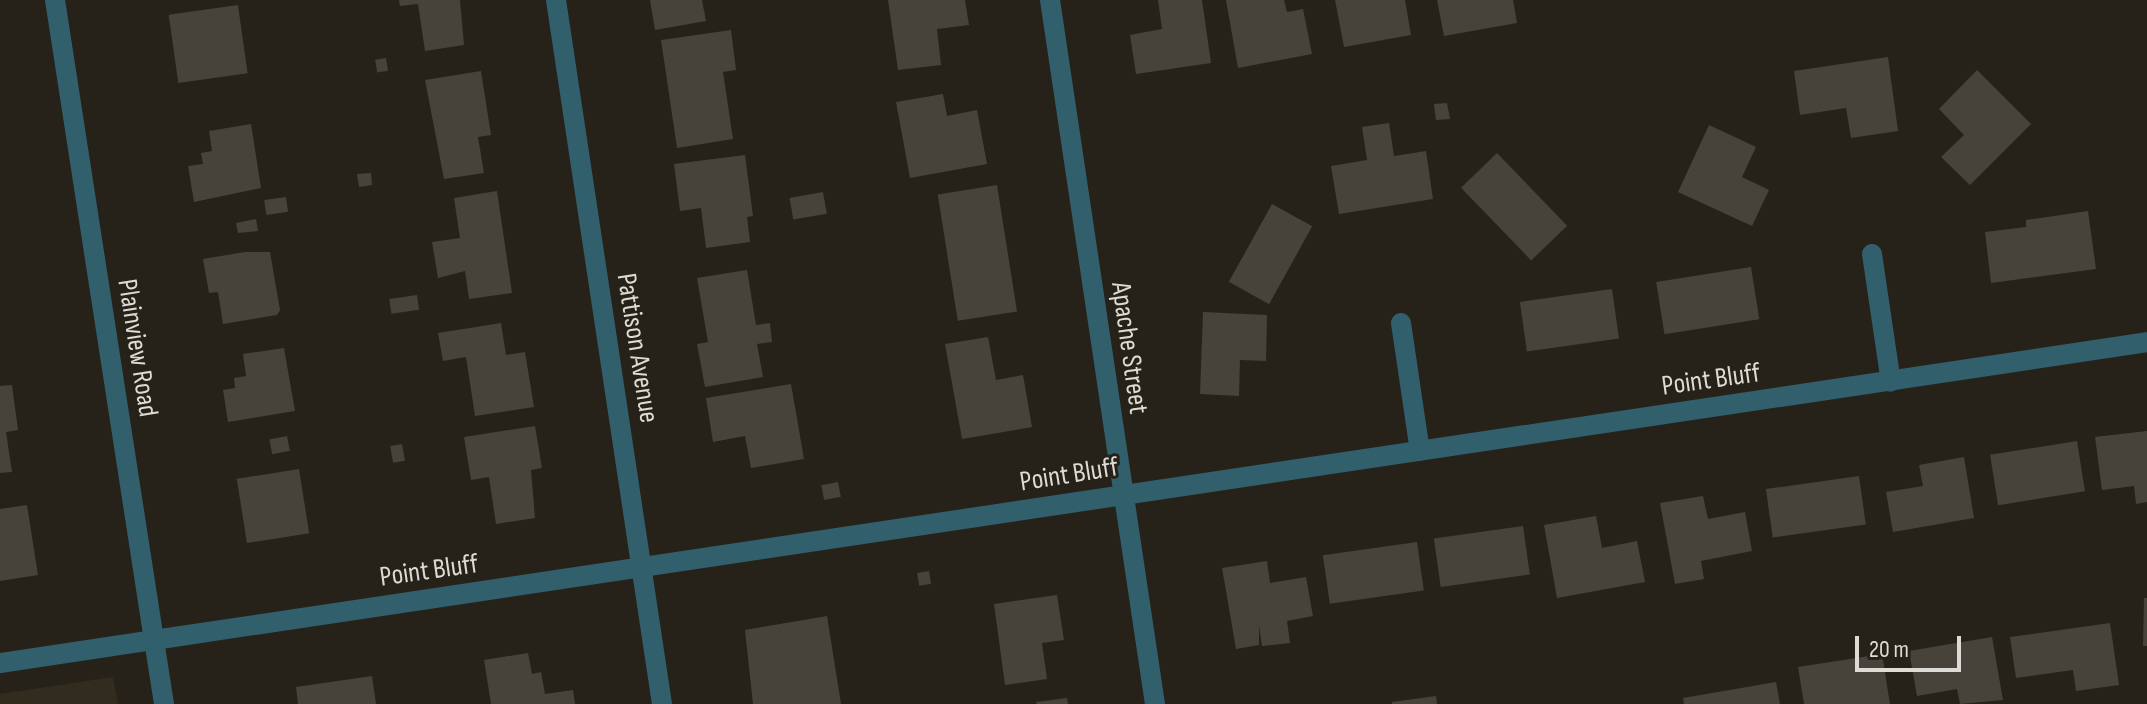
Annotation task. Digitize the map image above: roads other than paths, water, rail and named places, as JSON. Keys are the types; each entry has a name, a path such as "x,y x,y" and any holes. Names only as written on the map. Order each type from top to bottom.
{"street":[{"name":"Plainview Road","path":"55,0 164,704"},
{"name":"Pattison Avenue","path":"556,0 662,704"},
{"name":"Apache Street","path":"1050,0 1155,704"},
{"path":"1872,254 1891,382"},
{"path":"1401,323 1420,451"},
{"name":"Point Bluff","path":"0,663 2147,342"}]}
